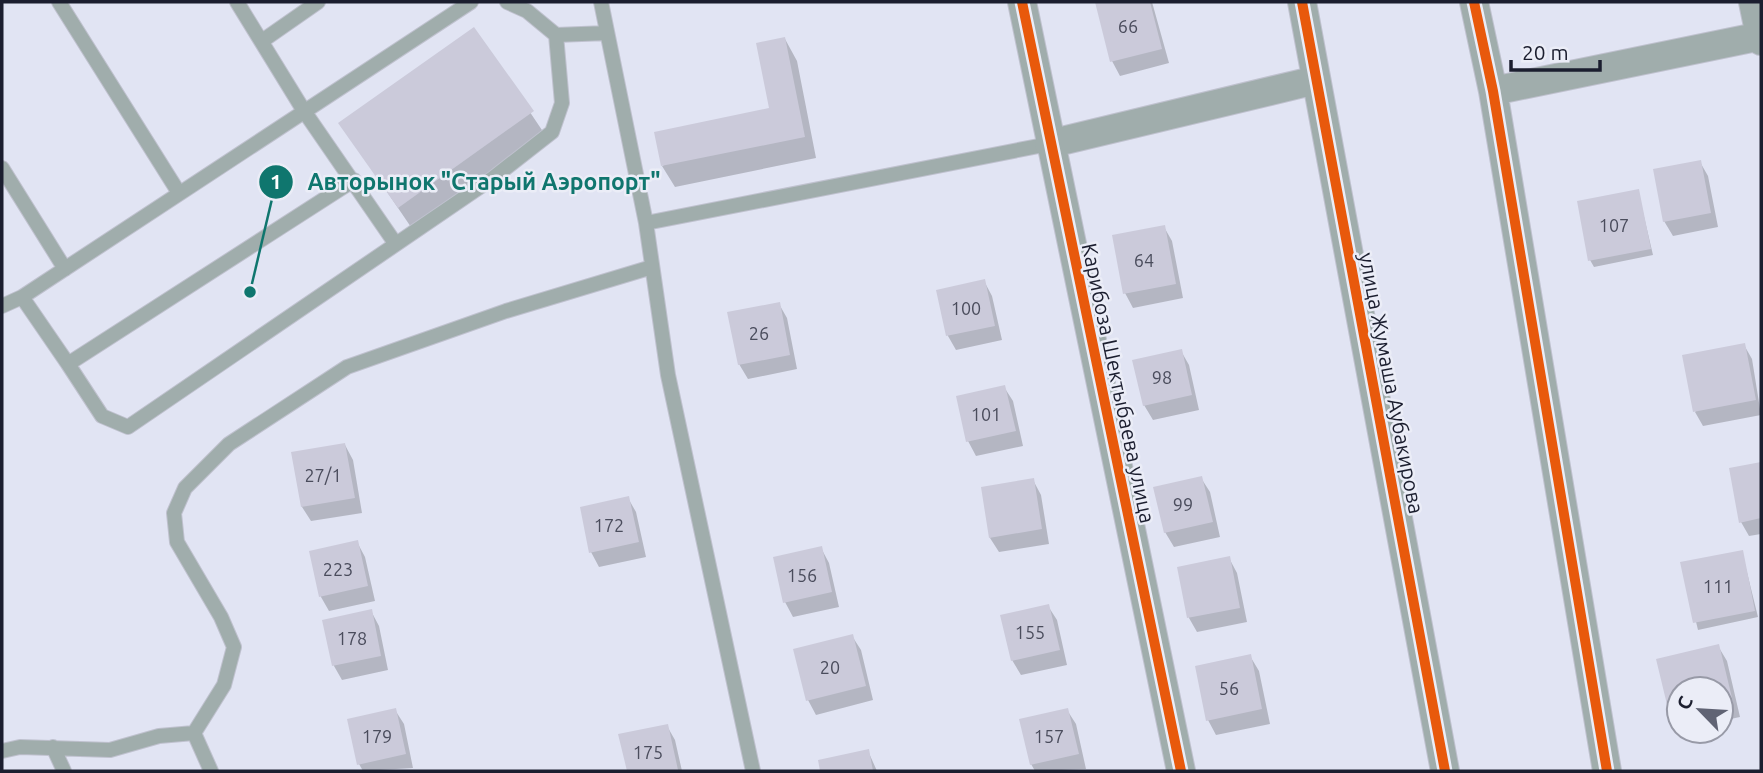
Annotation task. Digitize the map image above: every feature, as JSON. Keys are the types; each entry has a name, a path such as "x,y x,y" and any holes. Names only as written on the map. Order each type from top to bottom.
{"street":[{"name":"Карибоза Шектыбаева улица","path":"1022,2 1049,144 1181,771"},
{"name":"улица Жумаша Аубакирова","path":"1302,2 1445,771"},
{"path":"1474,2 1493,91 1607,771"},
{"path":"1493,91 1761,37 1753,2"},
{"path":"1049,144 1316,80"}],"lane":[{"path":"59,2 179,193"},
{"path":"237,2 304,111 395,243"},
{"path":"262,41 318,2"},
{"path":"2,306 22,297 471,2"},
{"path":"507,2 527,11 556,35 607,33"},
{"path":"601,2 646,223 668,374 753,771"},
{"path":"22,297 102,416 128,427 493,178 552,132 562,103 556,35"},
{"path":"646,223 1049,144"},
{"path":"2,168 65,269"},
{"path":"68,364 354,180"},
{"path":"194,733 224,685 234,647 221,617 177,541 174,513 185,488 229,444 347,367 506,311 652,267"},
{"path":"2,751 53,747 110,750 159,736 194,733"},
{"path":"194,733 211,771"},
{"path":"53,747 64,771"}],"building":[{"path":"1095,2 1150,2 1162,49 1110,62"},
{"path":"474,27 534,111 398,208 338,123"},
{"path":"785,37 805,137 661,166 654,132 769,108 756,43"},
{"path":"1701,160 1711,213 1663,222 1653,169"},
{"path":"1639,189 1651,249 1588,261 1577,201"},
{"path":"1165,225 1176,284 1123,294 1112,235"},
{"path":"985,279 995,326 946,336 936,290"},
{"path":"780,302 790,355 738,365 727,312"},
{"path":"1745,343 1756,400 1693,412 1682,355"},
{"path":"1182,349 1192,395 1143,406 1132,360"},
{"path":"1005,385 1016,431 966,442 956,396"},
{"path":"345,443 355,498 301,507 291,452"},
{"path":"1761,462 1761,518 1739,523 1729,468"},
{"path":"1202,476 1213,522 1164,533 1153,487"},
{"path":"1034,478 1042,529 989,538 981,487"},
{"path":"629,496 639,542 589,553 580,507"},
{"path":"358,540 368,586 319,597 309,551"},
{"path":"822,546 832,592 783,603 773,557"},
{"path":"1743,550 1755,611 1693,623 1680,562"},
{"path":"1230,556 1240,608 1187,618 1177,567"},
{"path":"1049,604 1060,650 1011,661 1000,615"},
{"path":"372,609 381,656 332,666 322,620"},
{"path":"853,634 866,686 806,701 793,649"},
{"path":"1719,644 1726,675 1665,675 1665,696 1656,659"},
{"path":"1251,654 1262,709 1206,721 1195,666"},
{"path":"396,708 406,754 357,765 347,719"},
{"path":"1068,708 1079,754 1030,765 1019,719"},
{"path":"668,724 678,770 627,771 618,734"},
{"path":"869,749 873,771 820,771 818,760"}],"cycle path":[{"path":"1022,2 1181,771"},
{"path":"1302,2 1445,771"},
{"path":"1474,2 1493,91 1607,771"}],"place":[{"name":"Авторынок \"Старый Аэропорт\"","path":"250,292"}]}
